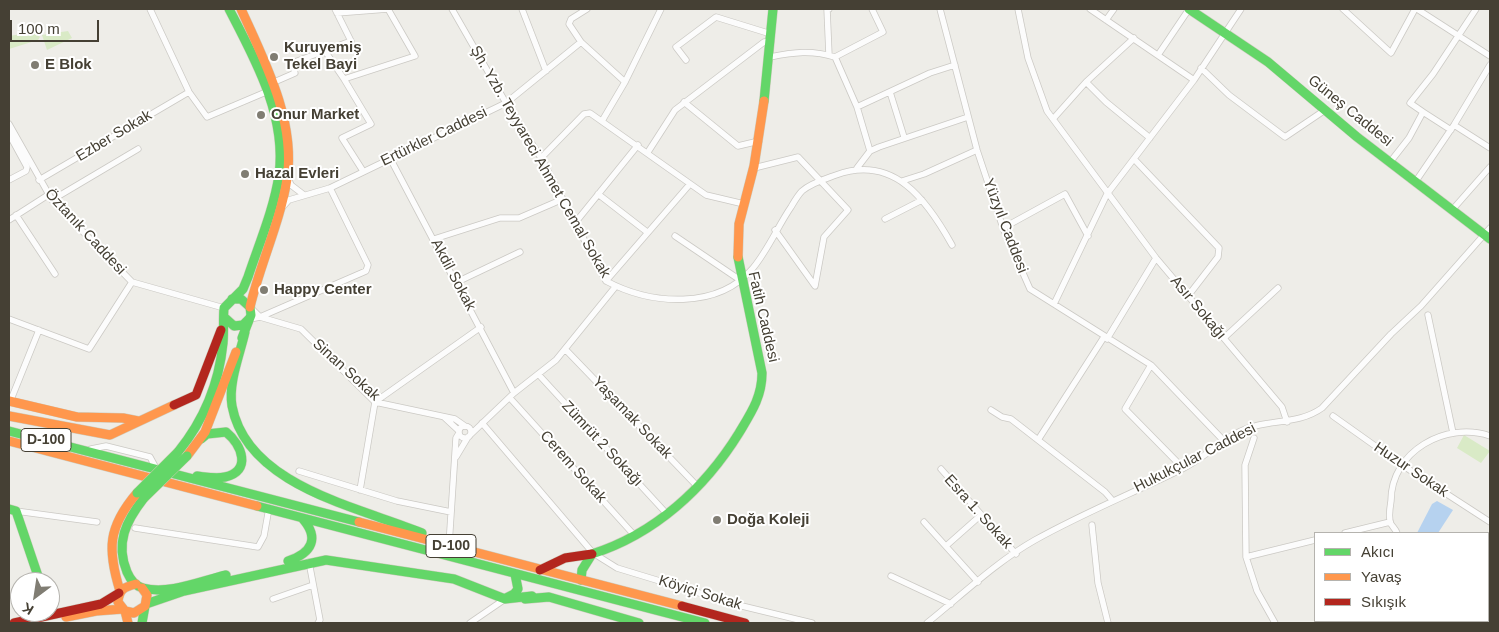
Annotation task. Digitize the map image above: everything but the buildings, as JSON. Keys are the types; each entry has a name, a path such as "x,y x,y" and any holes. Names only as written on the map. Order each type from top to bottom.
{"main road":[{"path":"9,416 104,435 196,395 201,386 224,317 232,299 243,289 248,277 279,175 278,131 250,48 229,9"},
{"path":"201,439 213,416 250,319 250,307 256,281 288,178 286,131 272,83 241,9"},
{"name":"Fatih Caddesi","path":"540,570 555,560 569,555 592,554 614,547 636,536 666,513 698,487 722,460 760,398 762,389 760,355 748,302 740,280 738,232 759,141 770,58 773,9"},
{"name":"Güneş Caddesi","path":"1189,9 1268,62 1356,137 1488,234"},
{"path":"232,299 241,299 250,307"},
{"path":"224,317 234,326 243,325 250,319"},
{"path":"128,623 124,610 118,602 120,592 112,561 111,535 117,518 140,495 196,429 213,390 219,367 224,317"},
{"path":"245,332 232,406 240,431 259,458 295,484 394,520 448,546"},
{"path":"9,402 77,416 123,418 138,421"},
{"name":"D-100","path":"9,431 742,622"},
{"path":"142,623 147,595 122,560 121,544 126,522 140,495 187,456 207,434 226,432 240,445 242,458 237,471 224,478 178,476"},
{"name":"D-100","path":"9,441 705,623"},
{"path":"12,510 36,572"},
{"path":"60,613 101,604 128,585 184,585 297,559 306,554 313,541 310,527 300,516"},
{"path":"581,580 582,570 592,554"},
{"path":"60,615 124,610 134,613 146,605 184,591 309,562 326,560 454,579 505,598 549,597 639,623"},
{"path":"505,598 518,592 519,586 515,574"},
{"path":"525,598 557,584"}],"street":[{"path":"150,9 189,92 207,116 266,92"},
{"path":"272,83 296,73 292,63 351,41 337,13 388,9 415,56 344,79"},
{"name":"Şh. Yzb. Teyyareci Ahmet Cemal Sokak","path":"452,9 541,158 606,280 616,286 657,298 687,299 717,294 740,280 753,267 775,230 802,191 822,180 858,168"},
{"path":"522,9 546,71"},
{"path":"587,9 572,19 569,24 582,42 625,82"},
{"path":"602,121 625,82 661,9"},
{"path":"828,9 829,55"},
{"path":"770,58 794,52 816,51 835,57 883,32 872,9"},
{"name":"Yüzyıl Caddesi","path":"940,9 977,150 1003,228 1030,289 1105,338 1151,365 1224,441"},
{"name":"Asır Sokağı","path":"1018,9 1028,58 1039,93 1053,119 1156,258 1282,406 1287,422"},
{"path":"1090,9 1194,80"},
{"path":"1106,20 1114,9"},
{"path":"1158,55 1189,9"},
{"path":"1054,304 1108,194 1194,80 1224,31 1241,9"},
{"path":"1343,9 1391,53 1416,9 1490,56"},
{"path":"1476,9 1410,103 1490,148"},
{"path":"686,60 676,48 716,17 771,38"},
{"path":"648,152 675,110 771,38"},
{"path":"1053,119 1086,82 1134,38"},
{"name":"Ertürkler Caddesi","path":"277,214 289,200 330,188 506,102 582,42"},
{"path":"325,51 371,124 342,138 362,171"},
{"path":"835,57 857,107 870,151"},
{"path":"857,107 930,73 954,65"},
{"path":"1416,180 1490,66"},
{"path":"1201,68 1229,95 1285,137 1325,110"},
{"path":"1086,82 1106,102 1150,138"},
{"name":"Ezber Sokak","path":"39,180 189,92"},
{"path":"890,92 904,137"},
{"path":"684,102 738,146 759,141"},
{"path":"1391,161 1409,138 1423,112"},
{"path":"541,158 584,114 590,113 648,152 706,195 744,204"},
{"path":"858,168 870,151 904,137 968,117"},
{"name":"Öztanık Caddesi","path":"9,124 50,198 132,282 224,317"},
{"path":"9,134 12,147 27,168 9,180"},
{"path":"575,223 638,145"},
{"path":"9,220 138,149"},
{"path":"902,181 924,174 977,150"},
{"name":"Akdil Sokak","path":"390,158 457,282 512,395"},
{"path":"754,168 798,158 822,180 848,210 824,236 815,286 775,230"},
{"path":"1134,158 1219,247 1219,255 1188,296"},
{"path":"1453,209 1490,167"},
{"path":"858,168 881,170 902,181 936,216 952,245"},
{"path":"288,178 291,185 304,195"},
{"path":"606,280 690,184"},
{"path":"250,307 260,317 366,272 368,264 330,188"},
{"path":"598,194 647,232"},
{"path":"1003,228 1065,194 1088,236"},
{"path":"434,239 500,218 520,218 563,199"},
{"path":"885,219 922,200"},
{"path":"16,216 55,274"},
{"name":"Hukukçular Caddesi","path":"927,623 1033,541 1112,500 1183,468 1208,454 1224,441 1254,425 1287,422 1312,415 1322,408 1488,234"},
{"path":"675,236 740,280"},
{"path":"457,282 520,252"},
{"path":"1038,440 1156,258"},
{"path":"9,319 89,349 132,282"},
{"path":"456,457 469,436 481,423 512,395 539,375 565,349 616,286"},
{"path":"1224,338 1278,288"},
{"path":"1428,315 1453,433"},
{"name":"Sinan Sokak","path":"250,319 260,317 301,330 376,402 461,422 466,426"},
{"path":"360,490 376,402 480,327"},
{"path":"9,402 39,330"},
{"name":"Yaşamak Sokak","path":"565,349 698,487"},
{"path":"1151,365 1125,409 1183,468"},
{"name":"Zümrüt 2 Sokağı","path":"539,375 666,513"},
{"name":"Cerem Sokak","path":"512,395 636,536"},
{"path":"991,410 1002,417 1011,419 1105,492 1112,500"},
{"name":"Huzur Sokak","path":"1333,416 1402,465 1490,522"},
{"name":"Sinan Sokak","path":"445,418 462,437 469,436"},
{"path":"448,546 456,438 459,432 466,426 481,423"},
{"name":"Köyiçi Sokak","path":"481,423 592,554 617,568 683,586 742,606 812,623"},
{"path":"466,426 470,429 469,436"},
{"path":"1396,532 1390,522 1391,492 1402,465 1419,446 1442,434 1476,431 1490,436"},
{"path":"1254,438 1245,466 1246,557 1258,591 1275,623"},
{"name":"Esra 1. Sokak","path":"941,469 1016,554"},
{"path":"299,471 360,490 451,512"},
{"path":"135,528 258,548 264,536 269,508"},
{"path":"12,510 97,522"},
{"path":"946,546 981,515"},
{"path":"924,522 978,582"},
{"path":"1349,532 1390,522"},
{"path":"1092,525 1098,583 1108,623"},
{"path":"1246,557 1314,540"},
{"path":"309,562 320,620 318,623"},
{"path":"890,576 951,604"},
{"path":"273,599 313,585"},
{"path":"470,623 505,598"},
{"path":"742,606 742,622"}],"green space":[{"path":"68,31 72,38 47,50 42,35"},
{"path":"35,32 40,37 38,40 9,49 9,36"},
{"path":"1464,435 1490,451 1481,463 1457,448"}],"water":[{"path":"1437,501 1453,510 1439,532 1418,532 1432,504"}],"traffic: fast":[{"path":"178,452 203,414 209,401 221,358 224,308 243,289 248,277 270,214 279,175 280,153 274,110 258,68 229,9"},
{"path":"764,101 773,9"},
{"path":"1189,9 1268,62 1357,137 1490,239"},
{"path":"592,554 637,534 676,507 711,472 726,453 752,412 760,390 762,373 738,257"},
{"path":"232,299 241,299 250,307 251,315 242,338"},
{"path":"224,317 234,326 243,325 249,319"},
{"path":"245,332 233,378 232,406 242,433 259,456 282,474 309,490 422,533"},
{"path":"9,431 359,522"},
{"path":"197,476 215,478 233,474 239,469 242,457 232,437 226,432 207,434 201,439"},
{"path":"137,493 178,452"},
{"path":"144,498 187,456"},
{"path":"144,498 132,515 122,542 122,551 128,575 135,584 153,590 174,589 226,575"},
{"path":"257,506 705,623"},
{"path":"9,509 16,511 37,572"},
{"path":"288,561 303,554 311,544 311,532 302,518"},
{"path":"581,580 582,570 592,554"},
{"path":"146,604 184,591 326,560 454,579 505,599"},
{"path":"506,598 514,594 518,589 515,574"},
{"path":"505,599 532,596"},
{"path":"525,599 549,597 639,623"},
{"path":"142,623 145,606"}],"traffic: slow":[{"path":"241,9 276,91 287,135 289,157 287,179 280,212 250,307"},
{"path":"738,257 739,224 754,166 764,101"},
{"path":"187,456 205,432 236,352"},
{"path":"9,401 77,417 123,418 138,421"},
{"path":"9,416 110,435 174,405"},
{"path":"9,441 257,506"},
{"path":"120,591 113,563 113,539 120,517 137,493"},
{"path":"359,522 682,606"},
{"path":"136,584 121,591 118,602 125,611 134,613 145,606 147,595 142,588"},
{"path":"66,617 96,611 123,609"},
{"path":"125,611 128,623"}],"traffic: jam":[{"path":"174,405 196,395 221,330"},
{"path":"540,570 565,558 592,554"},
{"path":"14,623 101,604 119,593"},
{"path":"682,606 745,623"}],"place":[{"name":"Kuruyemiş Tekel Bayi","path":"274,57"},
{"name":"E Blok","path":"35,65"},
{"name":"Onur Market","path":"261,115"},
{"name":"Hazal Evleri","path":"245,174"},
{"name":"Happy Center","path":"264,290"},
{"name":"Doğa Koleji","path":"717,520"}]}
